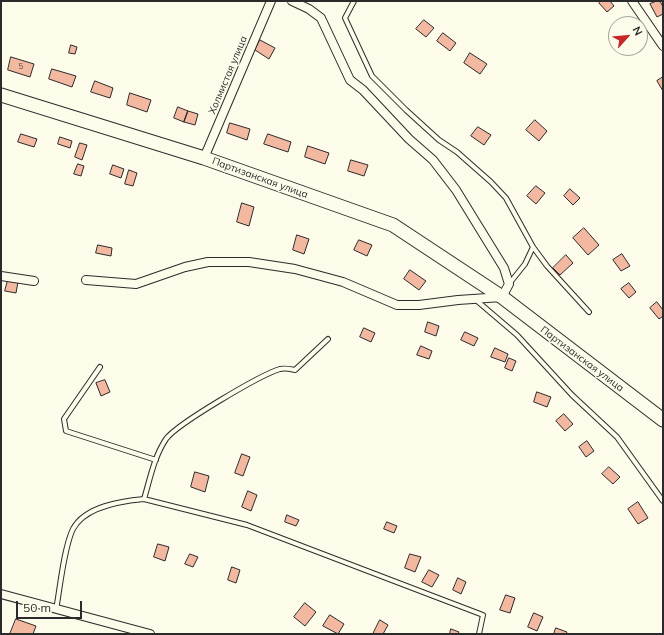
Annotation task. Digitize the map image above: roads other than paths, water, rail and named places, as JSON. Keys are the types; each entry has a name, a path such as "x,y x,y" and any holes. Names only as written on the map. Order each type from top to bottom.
{"main road":[{"name":"Партизанская улица","path":"1,95 204,158 394,225 502,297 663,420"}],"street":[{"name":"Холмистая улица","path":"204,158 271,1"},
{"path":"86,280 136,284 185,267 208,262 249,262 295,269 343,282 397,305 419,305 474,298 502,297 509,284 504,268 456,190 433,160 409,139 363,90 350,80 322,18 309,9 292,1"},
{"path":"632,1 663,46"},
{"path":"1,276 34,281"},
{"path":"1,594 149,634"}],"lane":[{"path":"354,1 345,18 372,76 439,140 457,152 491,182 506,198 533,248 547,266 589,312"},
{"path":"509,284 525,264 533,248"},
{"path":"474,298 517,335 572,394 617,437 663,501"},
{"path":"144,499 156,460 167,438 189,421 255,379 281,369 295,370 328,339"},
{"path":"100,367 64,419 66,431 156,460"},
{"path":"56,610 69,542 74,528 98,508 116,502 144,499 247,525 483,615 479,634"}]}
